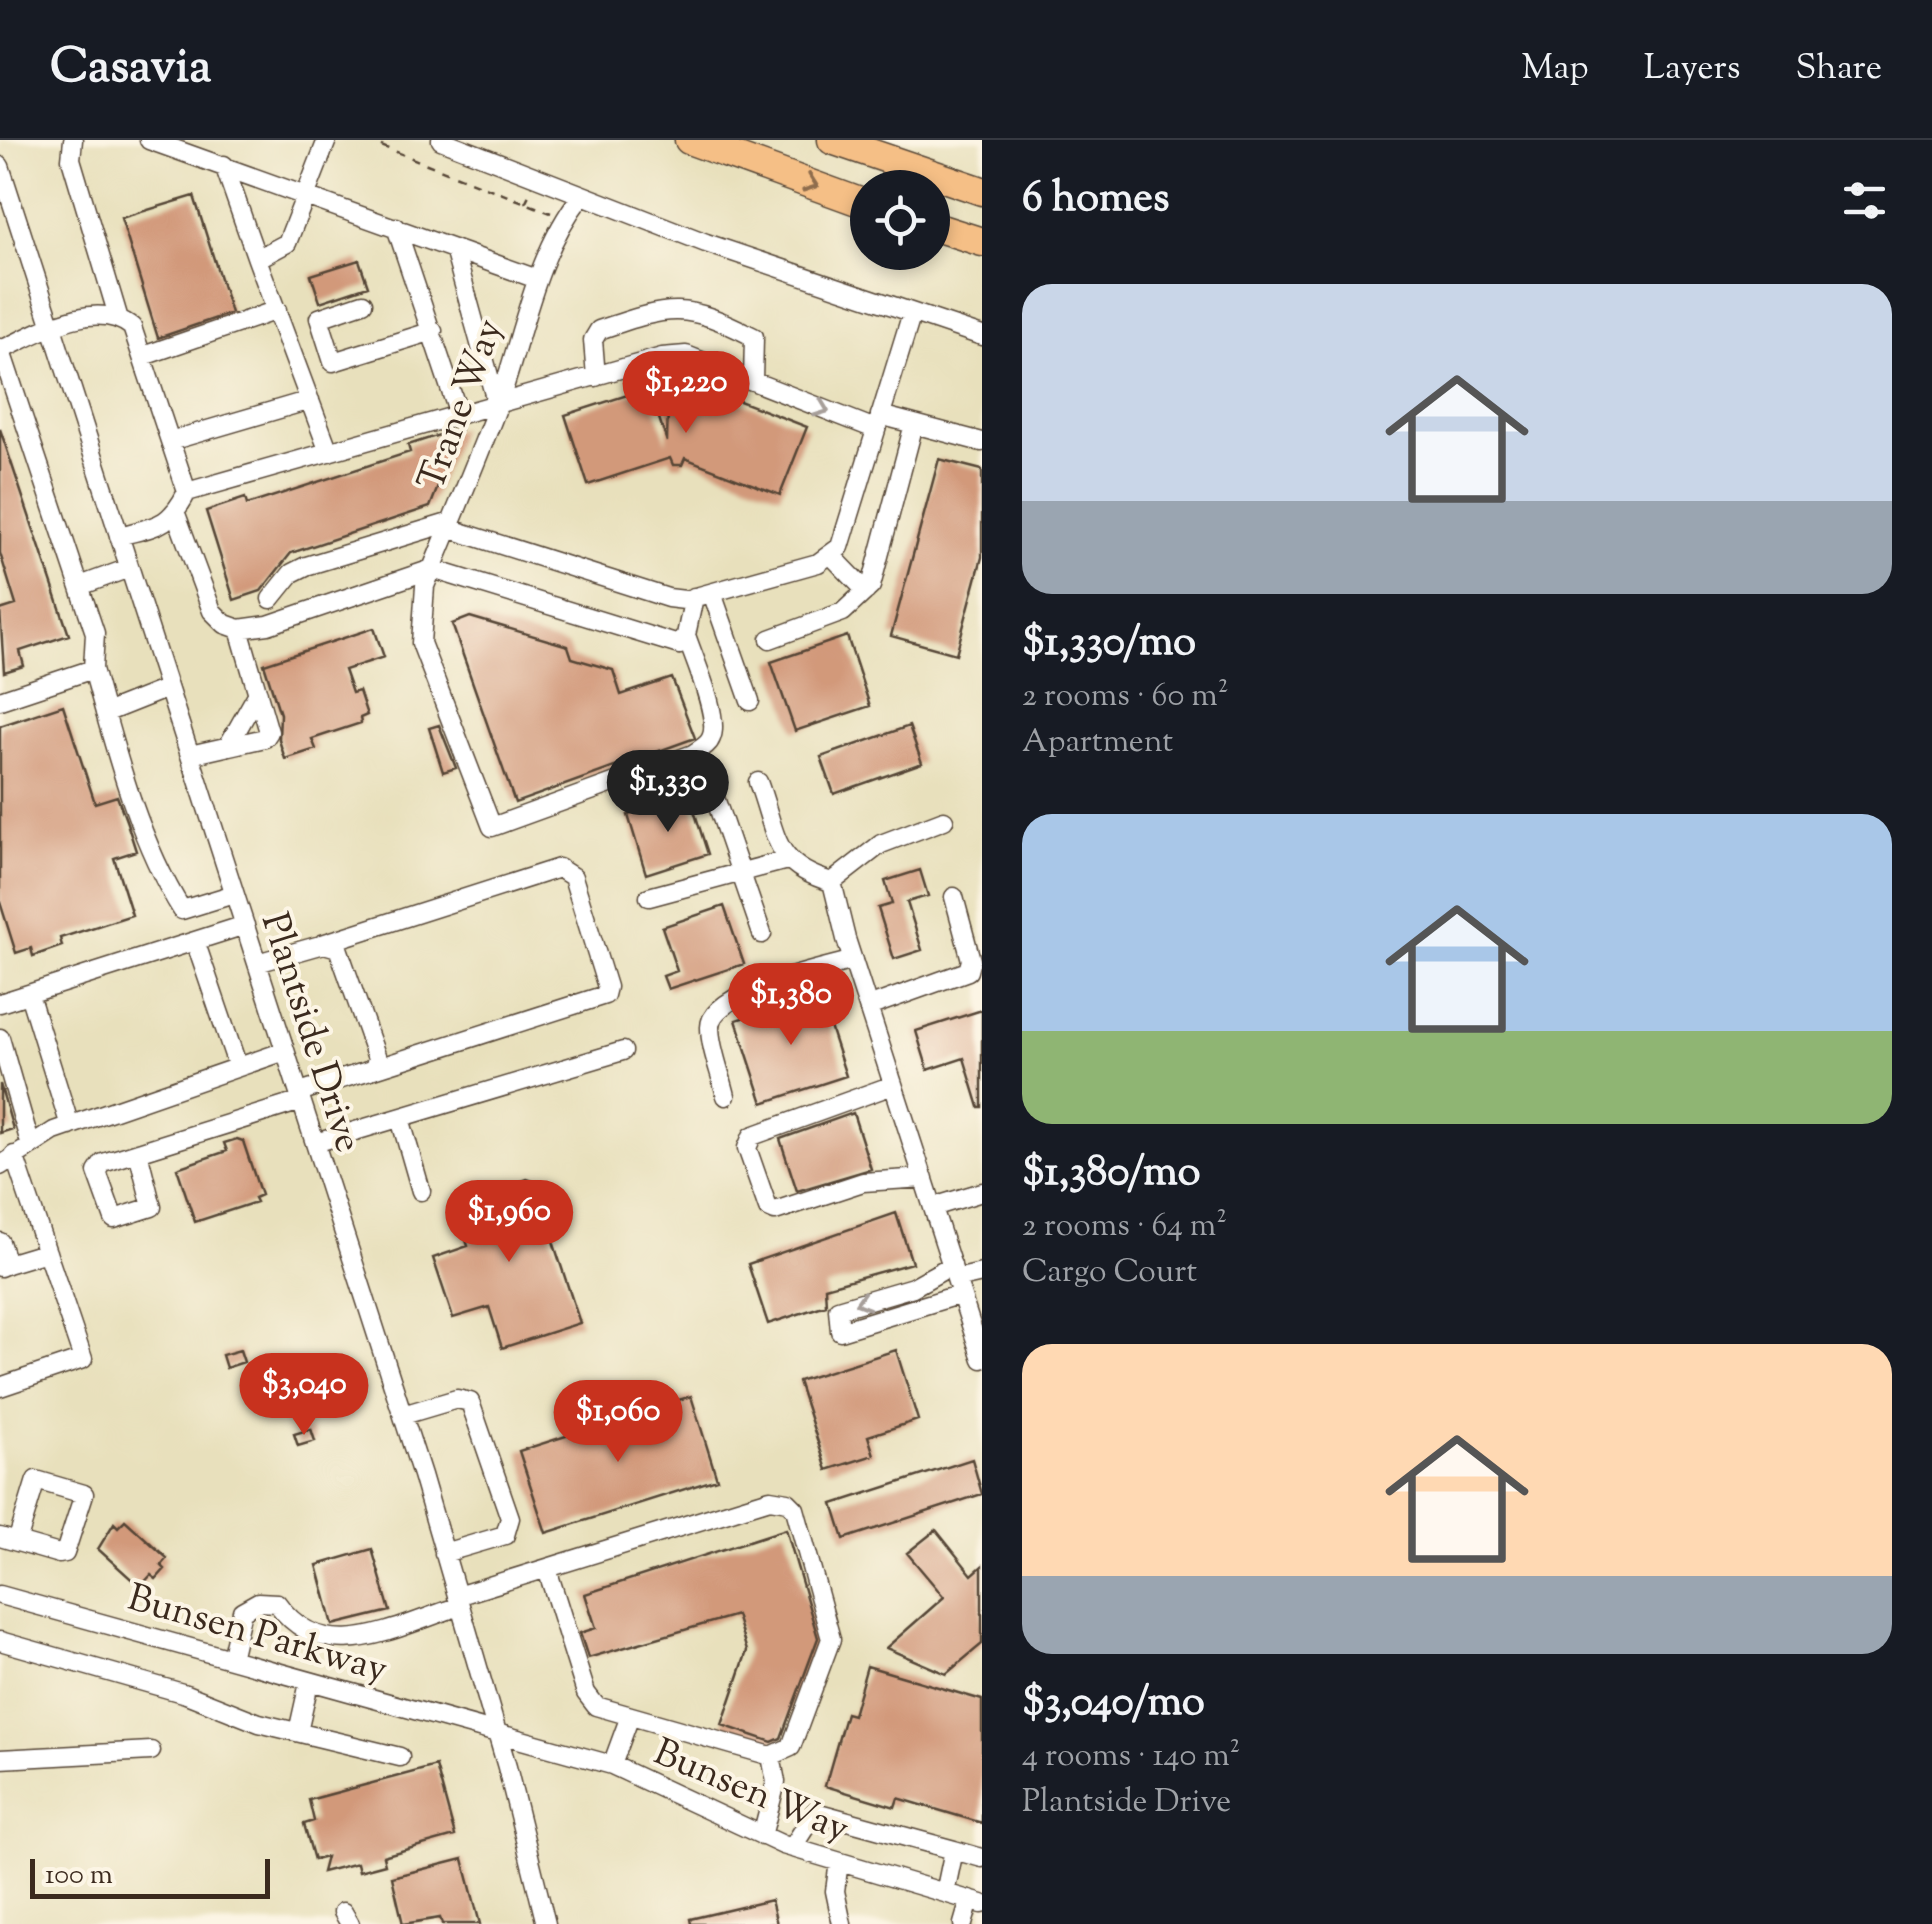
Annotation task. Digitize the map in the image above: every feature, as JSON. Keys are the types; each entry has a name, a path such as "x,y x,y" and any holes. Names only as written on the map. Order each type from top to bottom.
{"highway":[{"path":"689,140 850,198"},
{"path":"832,140 982,191"},
{"path":"950,232 982,242"}],"street":[{"path":"73,140 71,160 118,316"},
{"path":"149,140 538,279"},
{"path":"256,258 287,243 327,140"},
{"path":"441,140 582,195 982,336"},
{"path":"224,165 329,452"},
{"name":"Plantside Drive","path":"0,166 403,1415 497,1734 546,1924"},
{"name":"Trane Way","path":"582,195 566,215 538,279 498,406 432,570 420,610 421,643 492,827 693,754 707,744 713,736 714,720 686,635"},
{"path":"396,227 458,412"},
{"path":"454,248 498,406"},
{"path":"363,303 319,318 334,362 433,331"},
{"path":"144,356 277,310"},
{"path":"596,377 593,340 600,330 671,310 705,312 754,337 753,381"},
{"path":"119,536 163,524 176,514 187,492 132,326 118,316 103,313 52,326 0,349 94,633 93,669 105,713 164,881 182,910 234,894"},
{"path":"271,599 292,574 306,566 450,525 668,598 703,595 832,556 840,547 912,314"},
{"path":"187,492 458,412 498,406 662,357 686,354 753,381 878,422 914,424 982,442"},
{"path":"170,441 310,400"},
{"path":"770,639 843,612 866,591 914,424"},
{"path":"176,514 212,611 225,624 239,629 268,626 432,570 674,645 686,635 703,595"},
{"path":"832,556 866,591"},
{"path":"80,586 129,568"},
{"path":"703,595 750,701"},
{"path":"190,755 265,738 268,732 239,629"},
{"path":"0,700 93,669"},
{"path":"105,713 168,688"},
{"path":"228,746 258,694"},
{"path":"758,782 787,860 802,874 832,882"},
{"path":"714,795 762,934"},
{"path":"832,882 881,844 944,820"},
{"path":"649,896 787,860"},
{"path":"138,1152 374,1069 605,995 607,987 573,877 560,868 257,963"},
{"path":"832,882 853,960 982,1359"},
{"path":"868,1007 961,977 968,970 971,960 954,896"},
{"path":"0,1003 244,925"},
{"path":"194,941 238,1067"},
{"path":"322,944 338,948 377,1058 374,1069"},
{"path":"726,1096 710,1026 719,1006 740,994 853,960"},
{"path":"29,994 70,1126"},
{"path":"0,1038 30,1143"},
{"path":"0,1387 83,1360 47,1252 7,1160 30,1143 70,1126 285,1051"},
{"path":"315,1144 622,1051"},
{"path":"894,1085 752,1136 747,1148 768,1208 775,1211 864,1182 924,1178"},
{"path":"400,1118 421,1191"},
{"path":"933,1206 982,1192"},
{"path":"0,1242 4,1266 47,1252"},
{"path":"956,1279 840,1331 838,1309 913,1287 982,1273"},
{"path":"403,1415 457,1400 470,1402 510,1518 504,1535 444,1554"},
{"path":"36,1480 84,1494 65,1553 8,1540 36,1480"},
{"path":"231,1660 242,1611 258,1602 277,1604 293,1626 320,1640 359,1638 547,1568 770,1499 788,1502 795,1509 831,1639 796,1740 791,1747 770,1756 596,1706 586,1694 547,1568"},
{"name":"Bunsen Parkway","path":"0,1595 497,1734"},
{"path":"0,1641 186,1694 230,1715 400,1756"},
{"path":"298,1732 309,1682"},
{"path":"612,1765 630,1716"},
{"name":"Bunsen Way","path":"497,1734 612,1765 792,1848 976,1902"},
{"path":"0,1760 151,1751"},
{"path":"762,1836 776,1782 770,1756"},
{"path":"792,1848 815,1812 982,1858"},
{"path":"945,1893 954,1850"},
{"path":"838,1862 835,1892 842,1924"},
{"path":"964,1924 976,1902"}],"path":[{"path":"366,140 525,204 566,215"},
{"path":"525,204 531,190"}],"building":[{"path":"194,196 231,313 158,338 121,218"},
{"path":"359,260 368,286 320,302 311,275"},
{"path":"669,369 689,369 688,389 708,397 711,390 807,427 780,495 685,458 682,465 673,465 670,458 588,485 565,415 649,388 667,442"},
{"path":"461,428 430,507 291,553 261,591 234,600 206,511 245,498 247,505 410,452 408,445"},
{"path":"0,429 69,635 20,651 24,666 4,672 0,610 16,605 0,553"},
{"path":"939,459 982,470 982,557 956,654 891,636"},
{"path":"470,617 568,646 572,658 613,670 621,695 672,678 695,738 515,803 452,624"},
{"path":"374,628 384,657 344,670 352,693 359,691 367,715 360,718 361,723 312,739 316,749 285,759 279,740 280,714 264,664"},
{"path":"847,636 870,706 795,731 771,662"},
{"path":"63,705 95,803 117,796 127,823 136,851 114,858 132,915 60,938 62,946 33,956 31,948 16,953 0,902 0,726"},
{"path":"439,725 456,768 443,772 429,728"},
{"path":"909,726 922,763 834,794 821,757"},
{"path":"689,795 708,854 646,874 628,815"},
{"path":"920,870 928,896 907,902 922,950 894,959 878,908 892,904 885,881"},
{"path":"724,906 744,964 668,989 663,976 677,971 662,927"},
{"path":"819,993 846,1076 763,1103 736,1020"},
{"path":"982,1010 979,1107 964,1058 928,1070 916,1031"},
{"path":"0,1084 13,1129 0,1133"},
{"path":"853,1113 871,1169 797,1191 780,1139"},
{"path":"243,1141 261,1195 254,1198 256,1202 195,1222 177,1168 227,1151 224,1143"},
{"path":"527,1179 533,1181 540,1200 549,1196 558,1223 548,1226 580,1323 502,1348 489,1307 453,1318 433,1258 468,1246 455,1206"},
{"path":"896,1213 912,1263 825,1287 826,1305 768,1324 748,1264"},
{"path":"240,1350 244,1362 226,1368 222,1355"},
{"path":"896,1350 918,1420 868,1436 874,1455 827,1470 798,1381"},
{"path":"299,1392 302,1405 284,1410 281,1397"},
{"path":"691,1396 717,1479 546,1533 519,1451"},
{"path":"311,1429 315,1441 298,1446 294,1434"},
{"path":"972,1459 982,1494 844,1539 833,1504"},
{"path":"125,1520 167,1558 161,1565 165,1569 156,1579 151,1575 140,1587 98,1549 114,1523 118,1527"},
{"path":"786,1529 818,1638 781,1738 772,1742 722,1725 747,1651 736,1615 588,1658 580,1633 596,1628 585,1594"},
{"path":"936,1530 972,1575 982,1566 982,1644 946,1674 886,1648 944,1597 907,1553"},
{"path":"372,1549 390,1611 333,1625 317,1565"},
{"path":"867,1666 982,1700 982,1823 898,1798 895,1807 825,1786 846,1713 853,1715"},
{"path":"436,1766 455,1836 383,1856 385,1864 359,1871 357,1863 322,1872 326,1857 314,1860 304,1824 314,1821 309,1800"},
{"path":"463,1859 480,1924 442,1924 440,1918 403,1924 392,1877"},
{"path":"771,1900 777,1924 691,1924 690,1919"}]}
